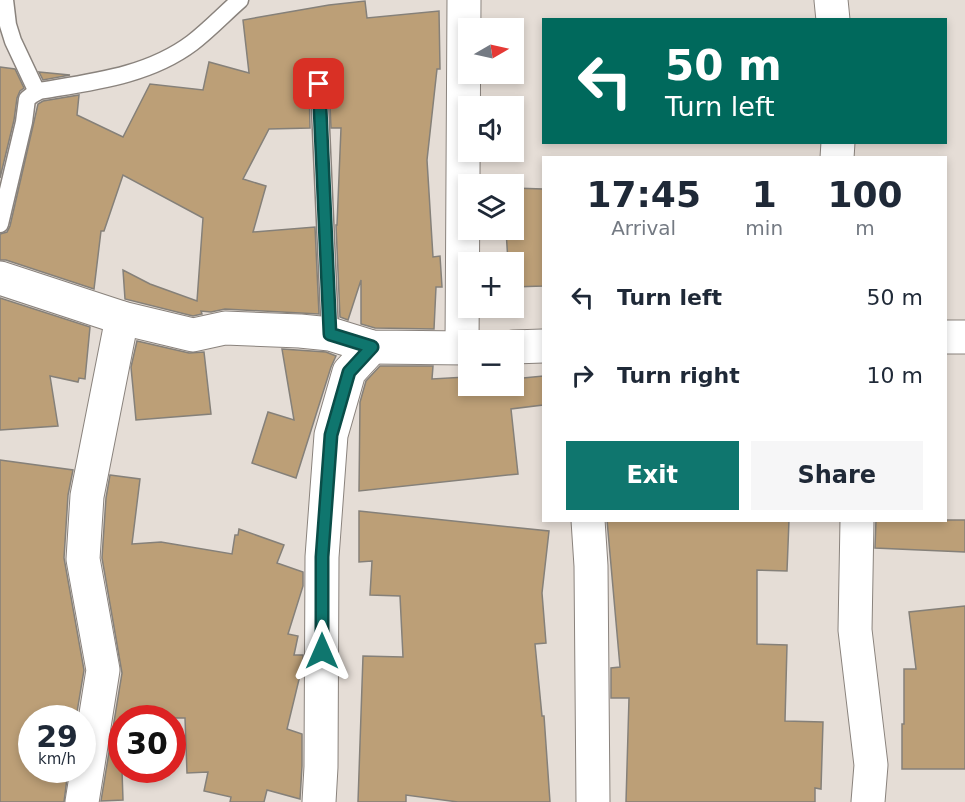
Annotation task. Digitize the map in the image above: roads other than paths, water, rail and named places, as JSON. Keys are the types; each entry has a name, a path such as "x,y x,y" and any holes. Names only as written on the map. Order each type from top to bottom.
{"street":[{"path":"464,0 465,330"},
{"path":"831,0 832,18"},
{"path":"0,278 122,318 193,335 225,328 300,331 330,334 372,347 458,348"},
{"path":"82,802 104,670 82,559 87,496 122,318"},
{"path":"947,337 965,337"},
{"path":"524,347 542,346"},
{"path":"319,802 322,557 331,435 349,372 372,347"},
{"path":"588,522 591,566 593,802"},
{"path":"857,522 855,630 871,765 868,802"}],"lane":[{"path":"5,0 8,25 13,41 37,92"},
{"path":"0,224 24,122 27,99 37,92 124,75 154,65 191,44 240,0"},
{"path":"319,84 330,334"}]}
